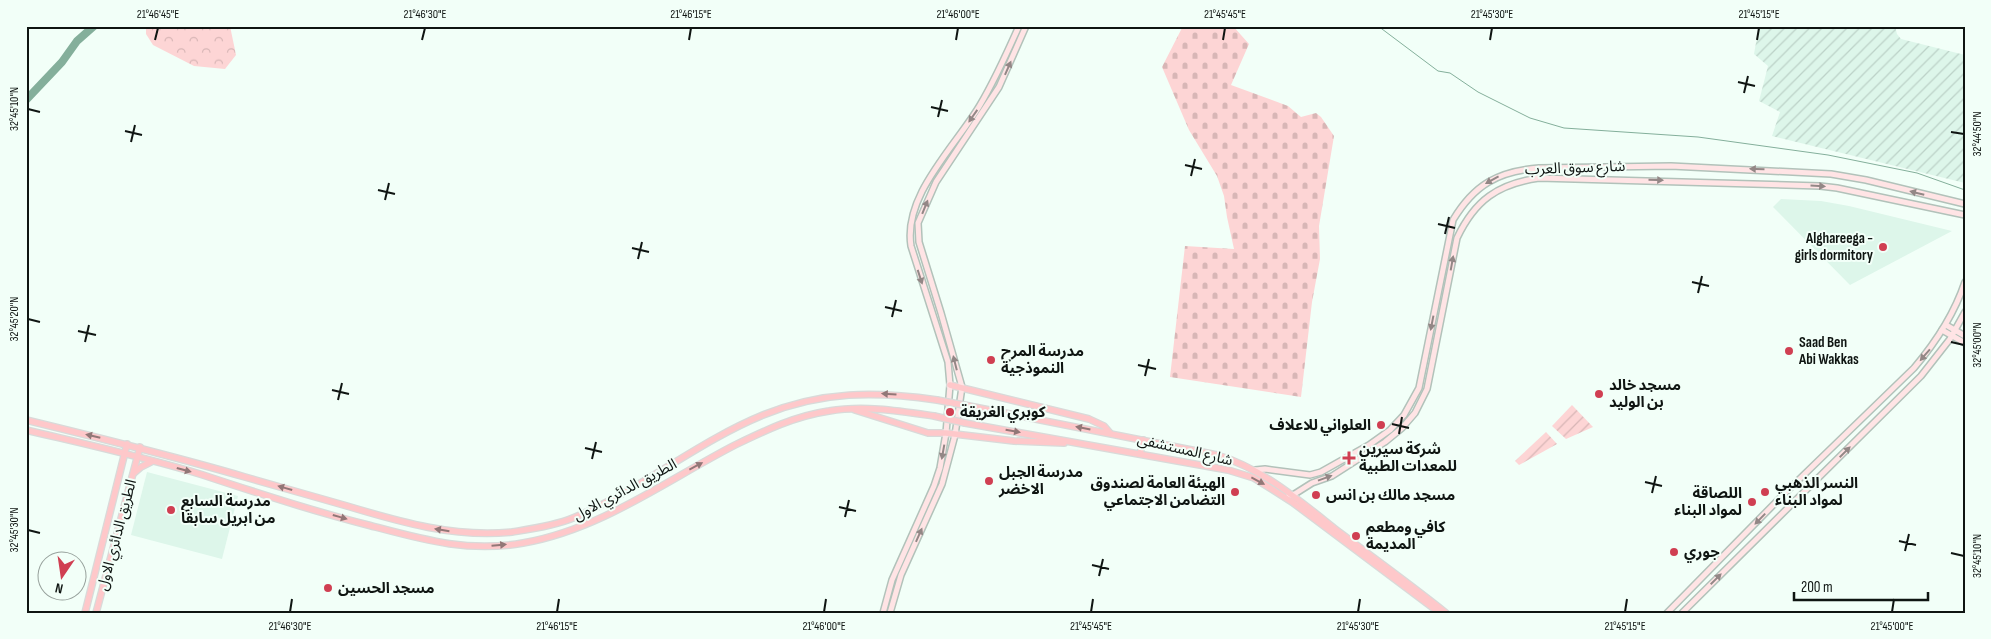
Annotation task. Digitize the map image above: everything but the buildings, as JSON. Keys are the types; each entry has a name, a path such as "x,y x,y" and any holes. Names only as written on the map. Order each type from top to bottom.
{"main road":[{"path":"883,613 888,591 940,468 946,433 950,385 948,362 911,246 910,229 912,217 928,181 980,106 999,71 1019,26"},
{"path":"890,613 906,564 942,484 955,435 962,387 919,242 918,223 936,182 999,87 1026,26"},
{"name":"شارع سوق العرب","path":"1254,470 1304,474 1321,472 1390,430 1404,415 1420,384 1453,220 1461,206 1472,194 1486,183 1504,174 1520,169 1539,168 1671,166 1815,173 1866,180 1965,204"},
{"path":"1281,495 1293,496 1312,483 1332,476 1385,442 1402,428 1415,413 1427,389 1457,238 1474,209 1489,195 1502,187 1520,180 1540,178 1820,186 1965,215"},
{"path":"1667,613 1782,496 1896,386 1931,348 1946,325 1965,282"},
{"path":"1682,613 1921,376 1952,336 1965,312"},
{"path":"1946,325 1965,336"},
{"path":"1942,330 1965,343"},
{"path":"950,385 1089,419 1104,426 1110,433"},
{"name":"الطريق الدائري الاول","path":"96,613 140,448 433,529 466,533 510,532 571,519 600,506 739,426 784,407 818,398 868,393 937,400 969,406"},
{"name":"شارع المستشفى","path":"969,406 1217,455 1238,462 1254,470 1293,496 1446,613"},
{"path":"853,409 928,433 946,433 1043,443 1078,442"},
{"name":"الطريق الدائري الاول","path":"137,457 387,530 433,542 466,546 522,543 566,534 619,509 762,432 808,415 832,410 853,409 900,411 965,423"},
{"path":"26,420 140,448"},
{"name":"شارع المستشفى","path":"965,423 1078,442 1242,474 1254,478 1281,495 1440,613"},
{"path":"26,430 137,457"},
{"path":"1140,454 1143,440"},
{"name":"الطريق الدائري الاول","path":"85,613 127,444"},
{"path":"131,479 140,466 155,462"},
{"path":"211,478 214,468"},
{"path":"387,530 390,518"},
{"path":"466,533 466,546"},
{"path":"900,561 906,564"}],"shaded area":[{"path":"1759,26 1895,26 1897,34 1901,39 1965,55 1965,183 1772,136 1780,112 1759,101 1768,66 1754,54"},
{"path":"1781,199 1821,201 1849,206 1952,231 1850,285 1773,207"},
{"path":"147,472 238,496 222,559 131,535"}],"green space":[{"path":"146,26 230,26 236,55 225,69 194,66 153,45 146,34"},
{"path":"1183,26 1233,26 1249,44 1231,85 1288,106 1301,117 1316,113 1334,136 1319,226 1320,259 1312,302 1301,397 1170,377 1185,246 1234,249 1224,196 1217,176 1189,130 1162,67"},
{"path":"1572,405 1593,427 1566,439 1552,426"},
{"path":"1546,432 1557,444 1519,465 1515,461"}],"waterway":[{"path":"26,100 62,62 77,41 94,26"},
{"path":"1378,26 1438,71 1450,73 1478,92 1530,118 1564,128 1698,137 1828,155 1917,173 1965,190"}],"place":[{"name":"Alghareega - girls dormitory","path":"1883,247"},
{"name":"Saad Ben Abi Wakkas","path":"1789,351"},
{"name":"مدرسة المرح النموذجية","path":"991,360"},
{"name":"مسجد خالد بن الوليد","path":"1599,394"},
{"name":"كوبري الغريقة","path":"950,412"},
{"name":"العلواني للاعلاف","path":"1381,425"},
{"name":"شركة سيرين للمعدات الطبية","path":"1349,458"},
{"name":"مدرسة الجبل الاخضر","path":"989,481"},
{"name":"الهيئة العامة لصندوق التضامن الاجتماعي","path":"1235,492"},
{"name":"النسر الذهبي لمواد البناء","path":"1765,492"},
{"name":"مسجد مالك بن انس","path":"1316,495"},
{"name":"اللصاقة لمواد البناء","path":"1752,502"},
{"name":"مدرسة السابع من ابريل سابقا","path":"171,510"},
{"name":"كافي ومطعم المديمة","path":"1356,536"},
{"name":"جوري","path":"1674,552"},
{"name":"مسجد الحسين","path":"328,588"}]}
